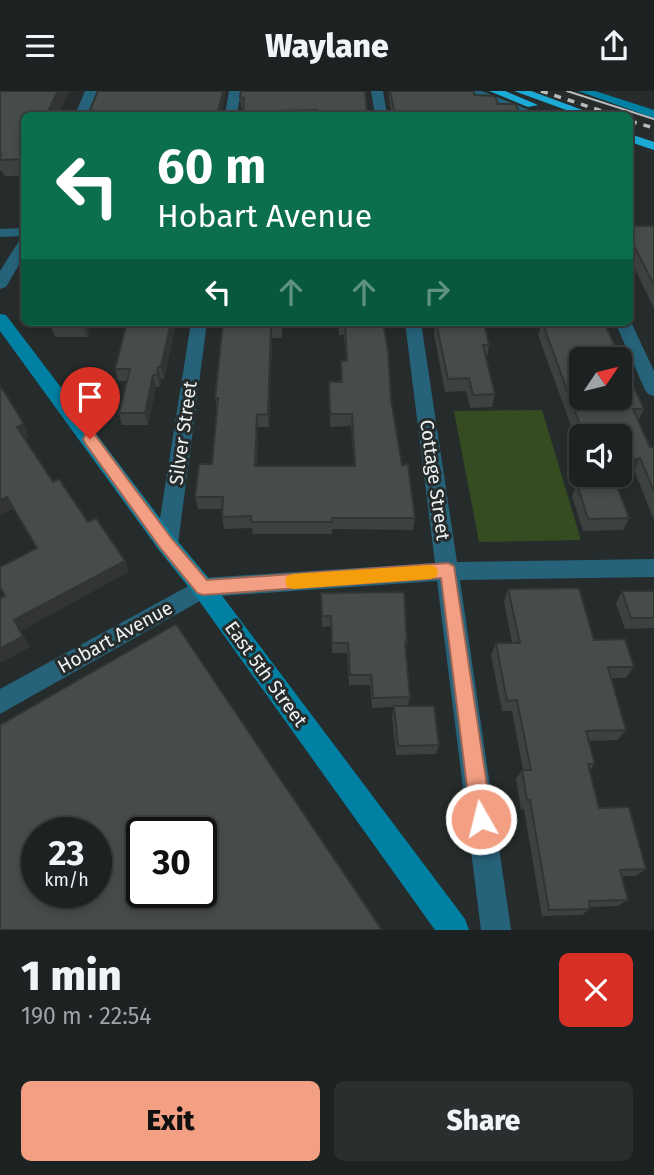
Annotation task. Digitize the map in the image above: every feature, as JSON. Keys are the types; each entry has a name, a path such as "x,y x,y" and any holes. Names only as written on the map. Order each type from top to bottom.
{"highway":[{"path":"495,91 554,112"},
{"path":"520,91 581,112"},
{"path":"633,130 654,136"},
{"path":"633,139 654,146"}],"street":[{"path":"82,112 91,91"},
{"path":"232,112 235,91"},
{"path":"377,91 380,112"},
{"path":"472,91 527,112"},
{"path":"584,91 654,114"},
{"path":"0,233 21,232"},
{"path":"0,284 21,249"},
{"name":"East 5th Street","path":"0,319 166,544 203,588 454,930"},
{"name":"Silver Street","path":"166,544 198,326"},
{"name":"Cottage Street","path":"414,326 496,930"},
{"path":"625,326 654,390"},
{"name":"Hobart Avenue","path":"0,702 203,588 448,571 654,568"}],"green space":[{"path":"542,410 581,540 479,542 454,411"}],"building":[{"path":"0,91 58,91 48,112 21,112 21,159 0,160"},
{"path":"98,91 223,91 218,112 89,112"},
{"path":"241,91 365,91 367,112 243,112 244,98 240,97"},
{"path":"390,91 473,91 475,95 495,96 498,104 515,104 519,112 394,112"},
{"path":"633,226 654,226 654,285 633,244"},
{"path":"126,326 170,326 161,367 158,367 157,375 153,375 145,413 119,413 130,369 115,369"},
{"path":"223,326 271,326 268,414 257,415 255,466 355,466 352,414 330,414 329,382 342,382 341,361 347,361 345,326 384,326 391,400 402,465 408,464 415,518 251,522 251,516 222,517 223,497 195,497 199,464 212,464 218,398 215,398"},
{"path":"437,326 485,326 489,345 483,345 495,394 473,395 469,378 448,379"},
{"path":"543,326 606,326 615,347 569,347 569,395"},
{"path":"632,383 644,409 633,409 650,447 654,447 654,491 640,458 632,461 632,424 580,424 574,410 632,410"},
{"path":"0,385 24,424 17,427 53,482 59,479 88,522 96,518 125,561 14,620 23,636 0,649 0,598 5,596 0,587 0,567 37,548 7,497 0,500"},
{"path":"578,487 617,487 629,518 588,519"},
{"path":"579,588 594,640 625,639 634,667 608,667 626,730 586,731 595,764 588,764 599,808 629,807 646,869 620,870 628,900 589,901 590,909 549,910 530,800 527,800 522,770 531,770 517,700 507,701 496,643 520,643 508,589"},
{"path":"622,591 654,591 654,618 631,618"},
{"path":"404,592 410,697 373,698 371,675 350,675 348,643 332,643 331,616 322,616 321,593"},
{"path":"176,624 382,930 0,930 0,725"},
{"path":"394,706 434,706 439,745 398,746"}],"tram line":[{"path":"567,91 632,112"},
{"path":"633,112 654,119"}],"railway":[{"path":"541,91 605,112"},
{"path":"633,122 654,128"}],"slow traffic":[{"path":"293,581 430,572"}],"route":[{"path":"90,439 166,544 203,588 448,571 481,819"}]}
